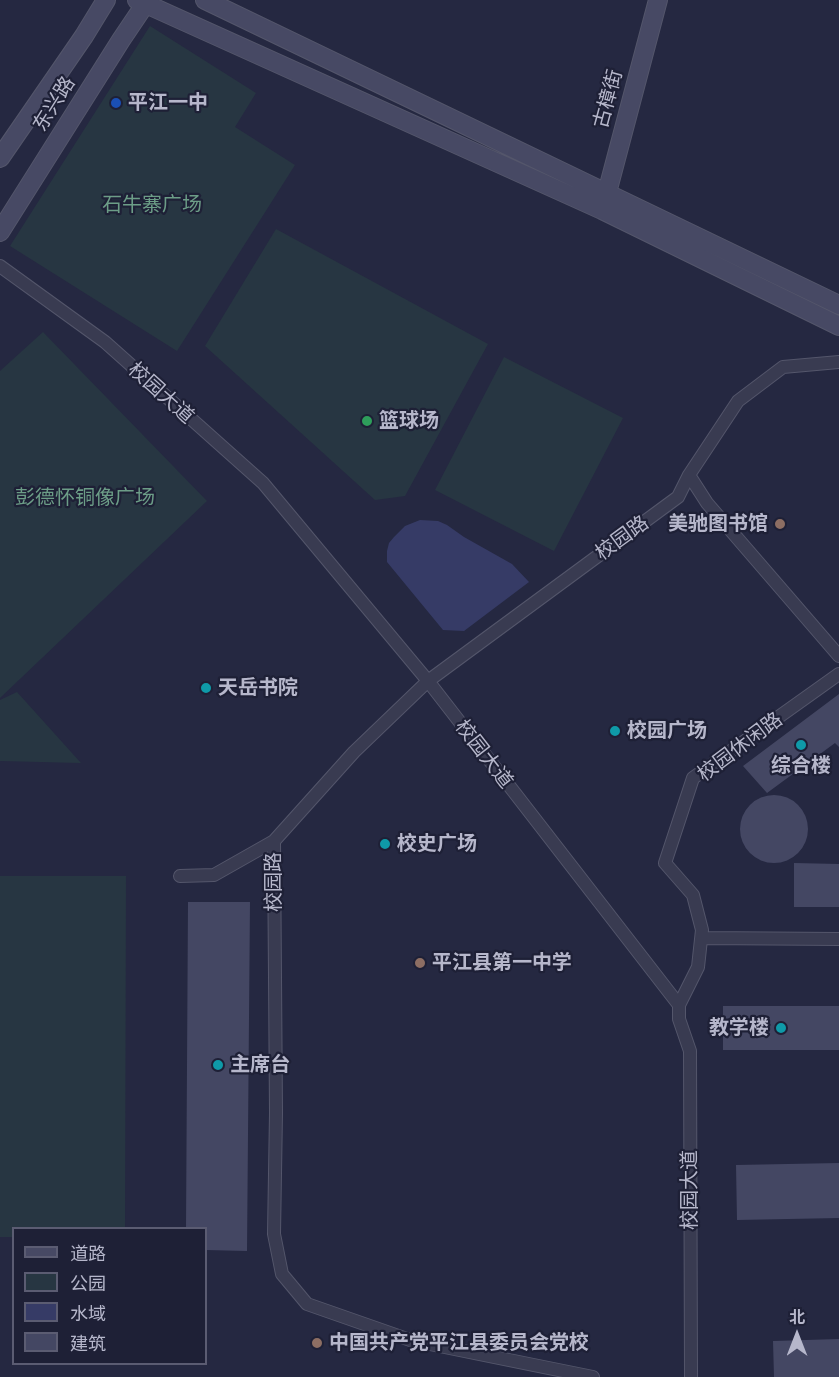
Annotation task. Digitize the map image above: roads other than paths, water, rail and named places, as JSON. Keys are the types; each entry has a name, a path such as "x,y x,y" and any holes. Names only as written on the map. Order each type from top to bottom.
{"street":[{"path":"0,158 106,0"},
{"path":"205,0 604,202 839,326"},
{"name":"古樟街","path":"604,202 658,0"},
{"path":"143,1 839,305"},
{"name":"东兴路","path":"0,232 143,1"}],"lane":[{"name":"校园大道","path":"0,266 105,342 263,483 428,681 679,1005 679,1019 690,1052 691,1377"},
{"name":"校园路","path":"593,1377 410,1340 307,1304 282,1274 274,1234 276,1101 274,841 354,752 428,681 678,497 689,475 738,401 783,367 839,362"},
{"path":"689,475 707,503 839,656"},
{"name":"校园休闲路","path":"679,1005 698,967 702,930 693,895 665,863 693,778 839,674"},
{"path":"180,876 214,875 274,841"},
{"path":"702,938 839,939"}],"water":[{"path":"420,520 438,521 447,525 512,564 529,582 464,631 443,630 387,562 389,543 405,526"}],"place":[{"name":"平江一中","path":"116,103"},
{"name":"篮球场","path":"367,421"},
{"name":"美驰图书馆","path":"780,524"},
{"name":"天岳书院","path":"206,688"},
{"name":"校园广场","path":"615,731"},
{"name":"综合楼","path":"801,745"},
{"name":"校史广场","path":"385,844"},
{"name":"平江县第一中学","path":"420,963"},
{"name":"教学楼","path":"781,1028"},
{"name":"主席台","path":"218,1065"},
{"name":"中国共产党平江县委员会党校","path":"317,1343"}],"park label":[{"name":"石牛寨广场","path":"152,205"},
{"name":"彭德怀铜像广场","path":"85,498"}]}
